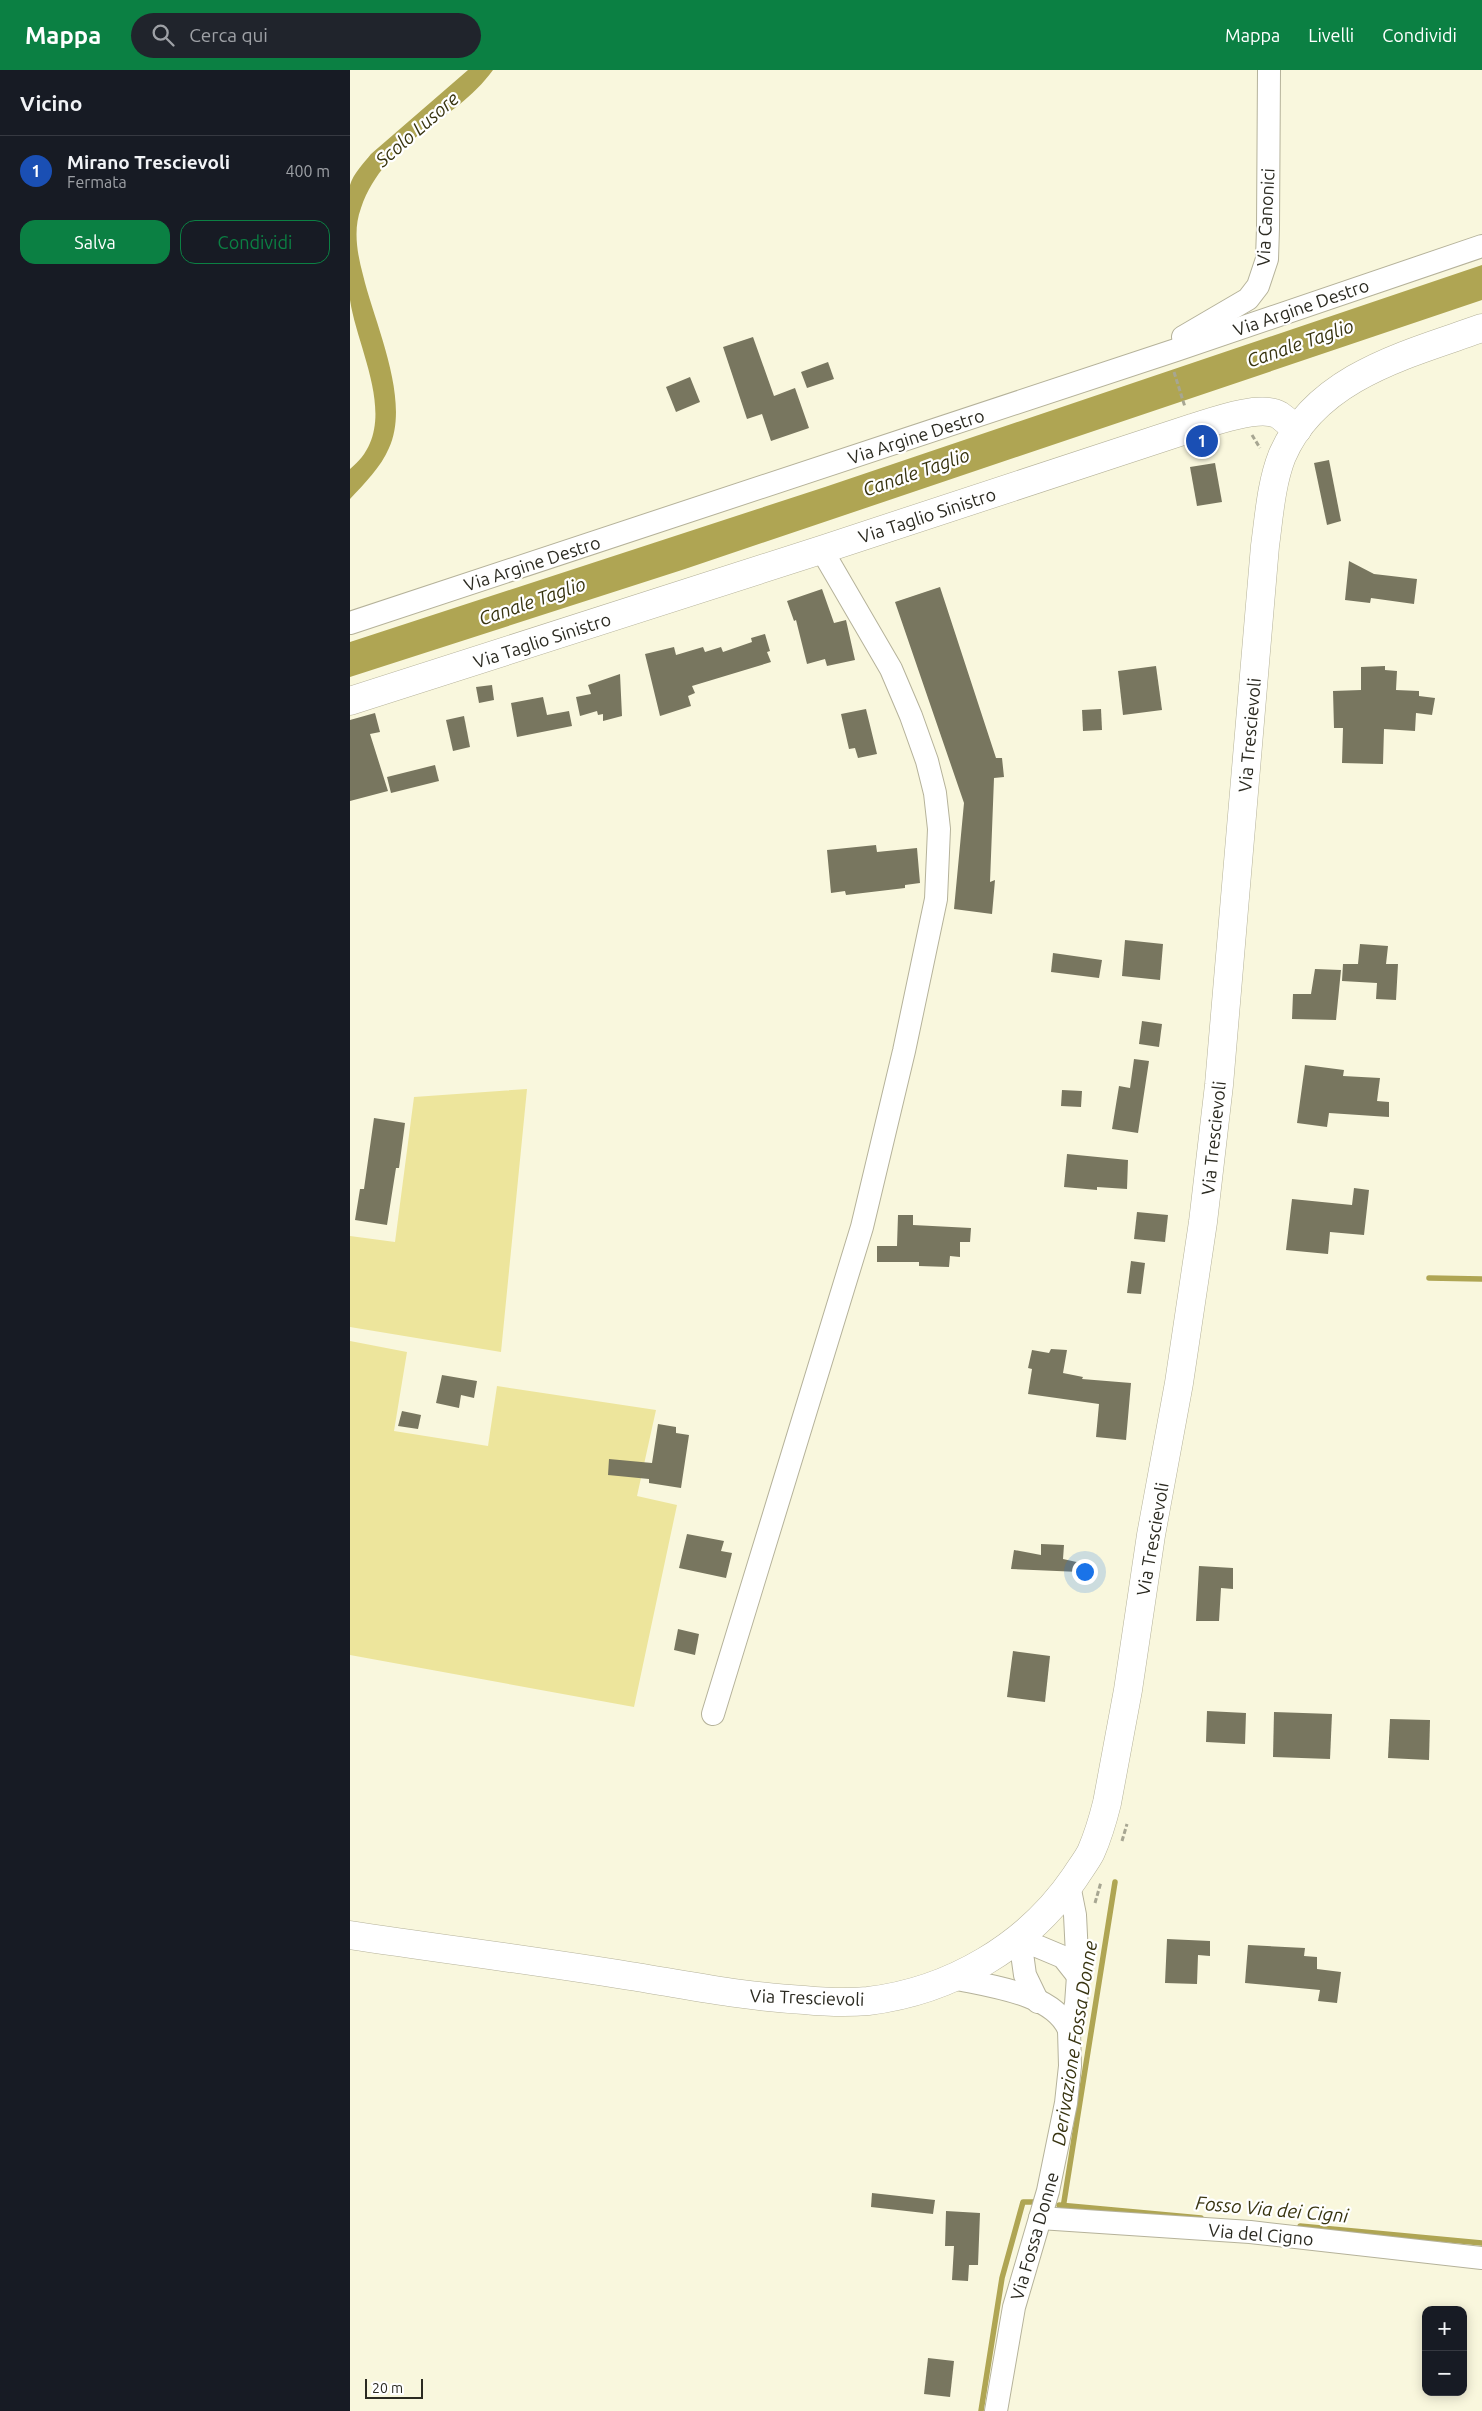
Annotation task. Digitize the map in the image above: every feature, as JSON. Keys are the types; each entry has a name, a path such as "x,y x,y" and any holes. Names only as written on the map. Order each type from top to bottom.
{"main road":[{"path":"1297,430 1332,392 1357,377 1393,360 1482,328"},
{"name":"Via Taglio Sinistro","path":"350,701 1228,418 1246,413 1270,412 1279,415 1297,430"},
{"name":"Via Trescievoli","path":"350,1935 630,1976 760,1998 830,2002 868,2001 906,1994 953,1978 989,1959 1020,1939 1050,1910 1090,1853 1107,1803 1191,1311 1219,1085 1265,546 1272,496 1282,456 1297,430"}],"street":[{"name":"Via Canonici","path":"1174,358 1182,338 1248,298 1258,286 1267,259 1269,70"},
{"name":"Via Argine Destro","path":"350,623 1174,358 1482,246"},
{"path":"713,1714 862,1226 904,1050 936,898 939,829 935,793 926,761 911,716 891,669 827,560 824,549"},
{"name":"Via Fossa Donne","path":"996,2411 1014,2307 1048,2191 1066,2103 1070,2066 1069,2030 1076,2004 1078,1976 1076,1915 1069,1885"},
{"path":"1020,1939 1063,1957 1078,1976"},
{"path":"1020,1939 1025,1975 1038,2002"},
{"path":"953,1978 1024,1995 1061,2015 1069,2030"},
{"name":"Via del Cigno","path":"1040,2218 1250,2232 1482,2258"}],"path":[{"path":"1174,358 1188,416"}],"shaded area":[{"path":"527,1089 501,1352 350,1327 350,1236 395,1242 414,1097"},
{"path":"350,1341 407,1352 394,1431 488,1446 497,1386 656,1410 637,1496 677,1505 634,1707 350,1655"}],"water":[{"name":"Scolo Lusore","path":"468,70 493,70 477,89 459,105 421,133 387,164 372,184 361,208 357,224 359,258 368,295 389,362 396,408 395,429 386,455 372,475 350,499 350,469 366,452 373,432 375,411 373,389 350,300 351,181 371,154"},
{"name":"Canale Taglio","path":"1482,265 1482,300 685,569 350,677 350,642 825,487"}],"building":[{"path":"753,337 774,396 795,388 809,428 771,441 762,414 747,419 723,347"},
{"path":"828,362 834,379 807,388 801,372"},
{"path":"690,377 700,402 676,412 666,387"},
{"path":"1329,460 1341,521 1327,525 1314,463"},
{"path":"1215,463 1222,502 1197,506 1190,467"},
{"path":"1349,561 1374,574 1417,579 1414,604 1371,598 1370,603 1345,600"},
{"path":"940,587 996,758 1002,758 1004,777 994,778 990,882 995,880 992,914 954,909 964,803 895,602"},
{"path":"822,589 834,623 846,620 855,660 827,666 825,659 807,664 796,620 794,621 787,601"},
{"path":"765,634 770,651 767,652 771,662 692,686 695,693 688,696 691,706 660,716 645,654 674,647 676,655 703,647 705,652 721,647 723,652 752,642 751,638"},
{"path":"1156,666 1162,710 1123,715 1118,671"},
{"path":"1385,666 1385,670 1397,671 1396,690 1419,691 1419,696 1435,698 1432,715 1416,713 1415,731 1384,729 1383,764 1342,763 1343,728 1334,728 1333,691 1361,690 1361,667"},
{"path":"620,674 622,716 603,721 603,714 598,715 597,711 580,716 576,697 591,694 588,685"},
{"path":"492,685 494,700 479,703 476,687"},
{"path":"543,697 547,715 569,711 572,726 517,737 511,703"},
{"path":"866,709 877,754 858,758 855,748 849,749 841,714"},
{"path":"1101,709 1102,730 1083,731 1082,710"},
{"path":"375,713 380,732 370,734 388,791 350,801 350,720"},
{"path":"464,716 470,747 453,751 446,720"},
{"path":"435,765 439,781 391,793 387,777"},
{"path":"876,845 877,852 917,848 920,883 905,885 905,888 846,895 845,891 831,893 827,850"},
{"path":"1125,940 1163,944 1160,980 1122,976"},
{"path":"1360,944 1388,946 1386,964 1398,964 1396,1000 1376,999 1377,983 1342,981 1343,964 1358,964"},
{"path":"1053,953 1102,960 1099,978 1051,972"},
{"path":"1315,969 1341,970 1336,1020 1292,1019 1293,994 1311,994"},
{"path":"1142,1021 1162,1024 1159,1047 1139,1044"},
{"path":"1134,1059 1149,1061 1138,1133 1112,1129 1119,1086 1130,1088"},
{"path":"1305,1065 1344,1070 1343,1076 1380,1078 1377,1101 1389,1102 1389,1117 1329,1113 1327,1127 1297,1123"},
{"path":"1062,1090 1082,1091 1081,1107 1061,1106"},
{"path":"374,1118 405,1123 399,1168 396,1168 387,1225 355,1220 360,1189 364,1189"},
{"path":"1067,1154 1128,1160 1127,1189 1097,1187 1097,1190 1064,1187"},
{"path":"1354,1188 1369,1190 1364,1235 1330,1232 1328,1254 1286,1250 1292,1199 1352,1205"},
{"path":"1137,1212 1168,1215 1165,1242 1134,1239"},
{"path":"898,1215 913,1215 913,1225 971,1228 970,1242 960,1242 960,1257 950,1256 949,1267 919,1266 919,1262 877,1262 877,1246 897,1246"},
{"path":"1131,1261 1145,1263 1141,1294 1127,1293"},
{"path":"1051,1349 1067,1350 1063,1373 1083,1377 1082,1379 1131,1383 1126,1440 1096,1437 1099,1404 1028,1394 1032,1369 1028,1368 1032,1350 1049,1353"},
{"path":"442,1375 477,1381 474,1398 461,1395 459,1408 436,1403"},
{"path":"402,1411 421,1415 418,1429 398,1426"},
{"path":"658,1424 676,1427 676,1433 689,1435 681,1488 649,1483 649,1479 608,1475 609,1459 652,1463"},
{"path":"687,1534 724,1541 721,1551 732,1553 726,1578 679,1568"},
{"path":"1041,1544 1064,1545 1063,1559 1081,1563 1080,1572 1011,1569 1014,1550 1041,1555"},
{"path":"1199,1566 1233,1568 1233,1589 1221,1588 1219,1621 1196,1621"},
{"path":"678,1629 699,1634 695,1655 674,1650"},
{"path":"1013,1651 1050,1656 1045,1702 1007,1697"},
{"path":"1207,1711 1246,1713 1245,1744 1206,1742"},
{"path":"1274,1712 1332,1714 1330,1759 1273,1757"},
{"path":"1390,1719 1430,1720 1429,1760 1388,1758"},
{"path":"1167,1939 1210,1941 1210,1956 1198,1955 1197,1984 1165,1983"},
{"path":"1248,1945 1305,1948 1304,1956 1317,1957 1317,1969 1341,1972 1337,2003 1318,2001 1320,1990 1245,1983"},
{"path":"872,2193 935,2200 933,2214 871,2207"},
{"path":"946,2211 980,2213 978,2265 969,2265 968,2281 952,2280 954,2246 945,2246"},
{"path":"928,2358 954,2361 950,2397 924,2394"}],"waterway":[{"name":"Derivazione Fossa Donne","path":"1429,1278 1482,1279"},
{"name":"Derivazione Fossa Donne","path":"1063,2208 1115,1882"},
{"name":"Fosso Via dei Cigni","path":"981,2411 1002,2278 1023,2202 1037,2202"},
{"name":"Fosso Via dei Cigni","path":"1059,2205 1201,2218"},
{"name":"Fosso Via dei Cigni","path":"1300,2226 1482,2243"}],"place":[{"name":"Mirano Trescievoli","path":"1202,441"}]}
